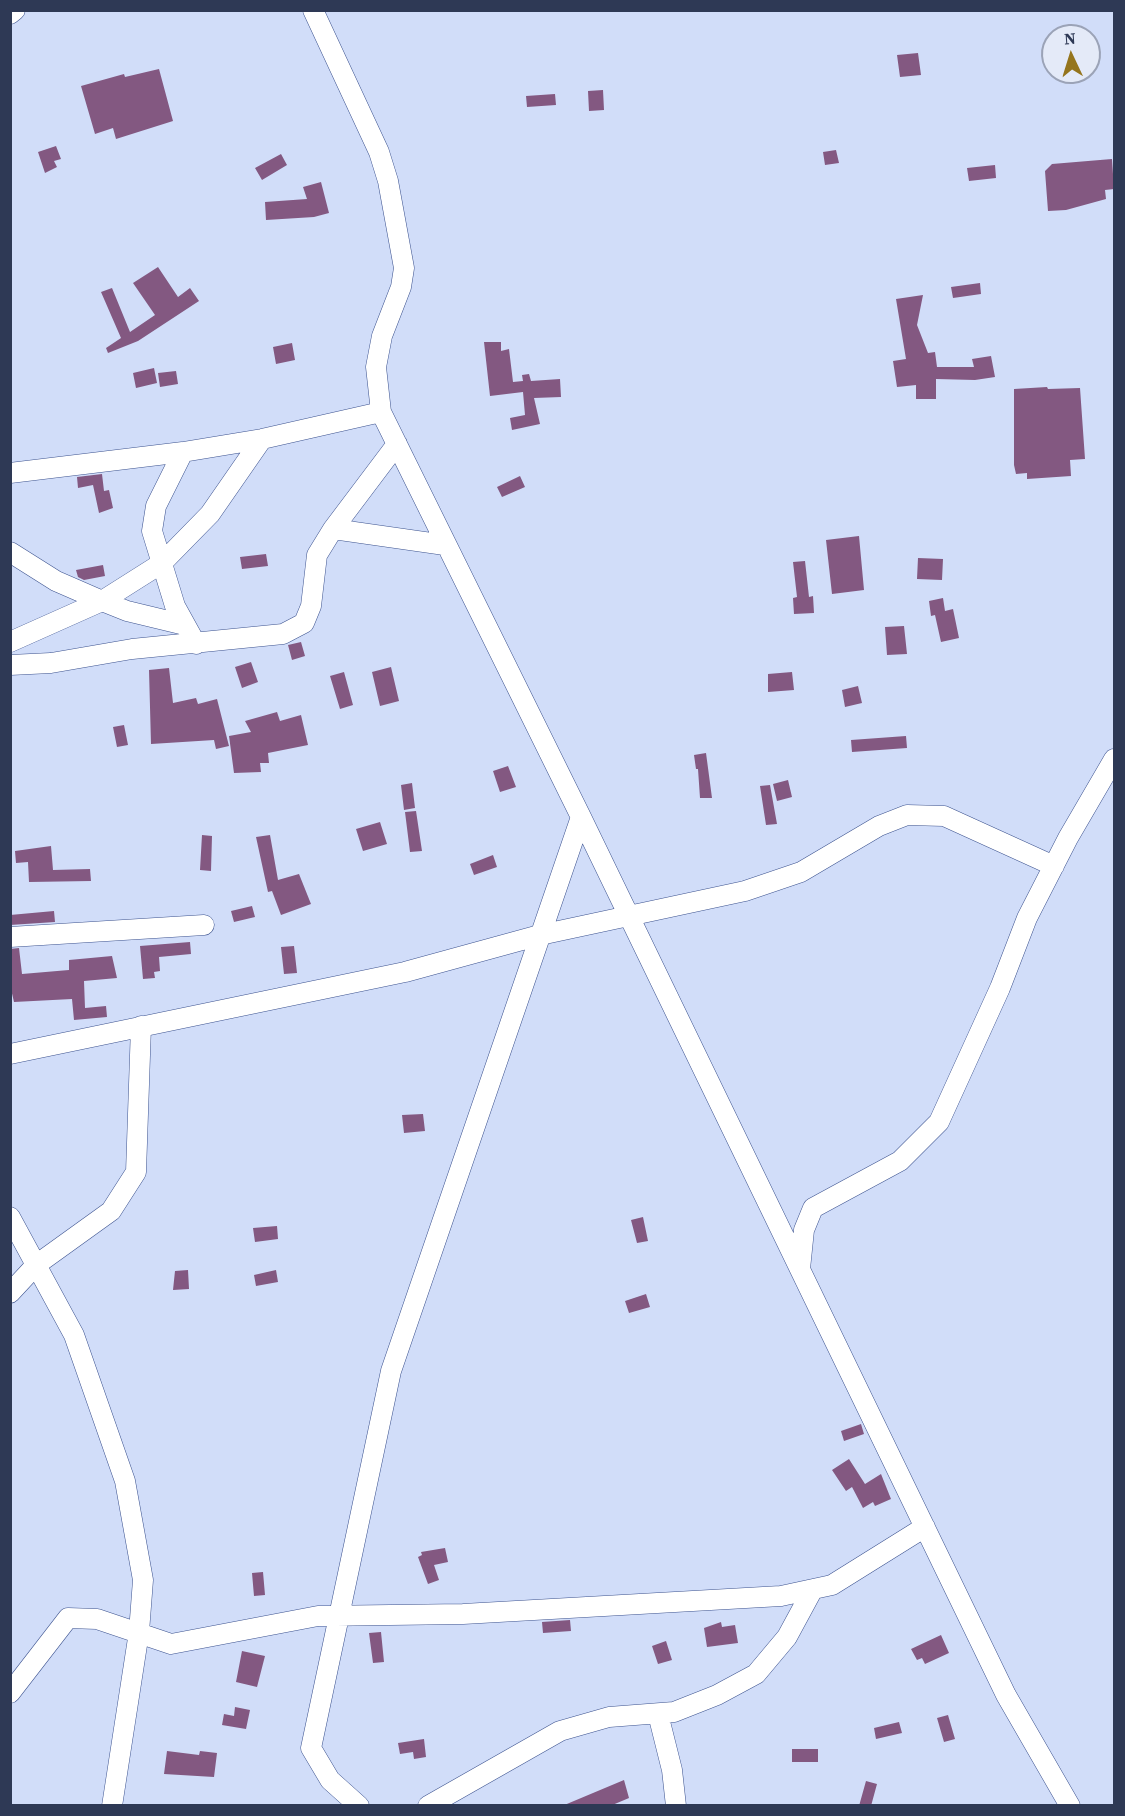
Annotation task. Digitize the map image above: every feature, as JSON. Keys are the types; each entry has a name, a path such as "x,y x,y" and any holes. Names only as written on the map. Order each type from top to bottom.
{"street":[{"path":"10,14 15,10"},
{"path":"313,10 379,152 388,181 404,268 401,287 382,336 376,367 381,412 581,817 1006,1695 1070,1806"},
{"path":"10,473 183,452 262,439 381,412"},
{"path":"10,642 102,601 162,563 210,514 262,439"},
{"path":"10,664 51,663 132,649 283,634 304,622 311,606 317,555 333,529 397,444"},
{"path":"183,452 156,506 152,531 175,606 196,644"},
{"path":"333,529 445,545"},
{"path":"10,552 56,581 102,601 127,611 185,625"},
{"path":"800,1269 804,1230 813,1208 900,1161 939,1122 1000,987 1027,918 1053,866 1114,759"},
{"path":"10,1054 405,972 540,935 745,891 801,872 879,826 907,815 944,816 1053,866"},
{"path":"359,1806 330,1780 311,1748 391,1371 581,817"},
{"path":"10,937 204,926"},
{"path":"10,1293 36,1264 111,1211 136,1172 141,1026"},
{"path":"10,1217 74,1335 125,1481 143,1580 139,1632 112,1806"},
{"path":"10,1693 68,1618 97,1619 171,1644 318,1616 462,1614 781,1596 832,1586 925,1527"},
{"path":"428,1806 560,1731 609,1717 674,1712 696,1704 756,1674 787,1637 813,1589"},
{"path":"658,1714 672,1770 676,1806"}],"building":[{"path":"918,53 921,75 900,77 897,55"},
{"path":"159,69 173,121 116,139 113,128 95,134 81,86 124,74 125,77"},
{"path":"603,90 604,110 589,111 588,91"},
{"path":"555,94 556,105 527,107 526,96"},
{"path":"56,146 61,159 54,161 57,167 45,173 38,152"},
{"path":"836,150 839,163 825,165 823,152"},
{"path":"281,154 287,165 262,180 255,168"},
{"path":"1112,159 1114,189 1105,190 1106,199 1066,210 1048,211 1045,171 1052,164"},
{"path":"995,165 996,178 969,181 967,168"},
{"path":"321,182 329,213 314,217 266,220 265,202 307,199 303,187"},
{"path":"158,267 178,297 190,288 199,301 138,341 108,353 106,348 121,338 101,292 112,288 130,332 155,315 133,283"},
{"path":"980,283 981,294 953,298 951,287"},
{"path":"923,295 917,325 928,353 935,352 937,367 974,367 972,359 991,356 995,377 975,380 936,379 936,399 916,399 916,385 897,387 893,361 906,359 896,299"},
{"path":"484,342 501,342 501,351 509,349 513,382 523,381 522,375 529,374 531,381 560,379 561,397 534,398 540,424 512,430 510,418 525,415 523,392 490,396"},
{"path":"292,343 295,360 276,364 273,347"},
{"path":"154,368 157,383 136,388 133,373"},
{"path":"176,371 178,384 160,387 158,373"},
{"path":"1047,387 1048,389 1080,388 1085,459 1070,460 1071,476 1027,479 1027,473 1016,474 1014,465 1014,389"},
{"path":"102,474 104,491 109,490 113,508 99,513 93,485 78,488 77,477"},
{"path":"520,476 525,487 502,497 497,487"},
{"path":"859,536 864,590 832,594 826,540"},
{"path":"266,554 268,566 242,569 240,557"},
{"path":"918,558 943,559 942,580 917,579"},
{"path":"805,561 809,597 813,596 814,613 794,614 793,598 797,597 793,562"},
{"path":"103,565 105,576 84,580 78,577 76,570"},
{"path":"943,598 945,611 953,609 959,638 941,642 935,615 931,616 929,601"},
{"path":"904,626 907,654 887,655 885,627"},
{"path":"301,642 305,656 292,660 288,645"},
{"path":"251,662 258,682 242,688 235,667"},
{"path":"391,667 399,701 380,706 372,672"},
{"path":"169,668 173,703 196,698 198,704 217,699 229,746 216,749 214,740 151,744 149,670"},
{"path":"344,672 353,705 340,709 330,676"},
{"path":"792,672 794,690 768,692 768,674"},
{"path":"858,686 862,703 845,707 842,690"},
{"path":"277,712 280,721 301,715 308,745 268,753 269,763 260,763 261,772 234,773 229,736 251,732 245,721"},
{"path":"124,725 128,745 117,747 113,727"},
{"path":"906,736 907,748 852,752 851,740"},
{"path":"706,753 712,798 700,798 698,769 696,769 694,755"},
{"path":"508,766 516,787 500,792 493,771"},
{"path":"788,780 792,797 777,801 773,784"},
{"path":"412,783 415,808 404,810 401,785"},
{"path":"770,785 777,824 766,825 760,786"},
{"path":"416,811 422,851 410,852 405,812"},
{"path":"380,822 387,844 363,851 356,829"},
{"path":"202,835 212,836 211,871 200,870"},
{"path":"270,835 278,880 299,874 311,904 281,915 272,891 268,892 256,837"},
{"path":"51,846 53,870 90,869 91,881 29,882 28,862 16,863 15,851"},
{"path":"493,855 497,867 474,875 470,864"},
{"path":"252,906 255,917 234,922 231,911"},
{"path":"54,911 55,922 10,925 10,915"},
{"path":"190,942 191,954 159,957 160,971 154,972 155,978 143,979 140,946"},
{"path":"294,946 297,973 284,974 281,947"},
{"path":"19,948 22,974 69,970 69,960 112,956 117,978 84,981 85,1008 106,1006 107,1017 74,1020 72,999 14,1002 10,985 10,949"},
{"path":"423,1114 425,1131 404,1133 402,1115"},
{"path":"643,1217 648,1241 637,1243 631,1220"},
{"path":"277,1226 278,1239 255,1242 253,1228"},
{"path":"188,1270 189,1289 173,1290 175,1271"},
{"path":"276,1270 278,1282 256,1286 254,1275"},
{"path":"646,1294 650,1307 629,1313 625,1301"},
{"path":"861,1424 864,1434 844,1441 841,1431"},
{"path":"849,1459 865,1484 881,1474 891,1499 875,1506 873,1502 863,1508 852,1487 846,1491 832,1470"},
{"path":"445,1548 448,1562 434,1565 439,1580 428,1584 418,1557 422,1555 421,1552"},
{"path":"263,1572 265,1595 254,1596 252,1573"},
{"path":"570,1620 571,1631 543,1633 542,1622"},
{"path":"721,1622 722,1627 735,1625 738,1643 707,1647 704,1628"},
{"path":"381,1632 384,1662 373,1663 369,1633"},
{"path":"941,1635 949,1653 925,1664 922,1658 917,1660 911,1649"},
{"path":"666,1641 672,1660 658,1664 652,1646"},
{"path":"242,1651 265,1656 257,1687 236,1682"},
{"path":"235,1707 250,1710 246,1729 222,1725 224,1714 234,1716"},
{"path":"948,1715 955,1739 944,1742 937,1718"},
{"path":"899,1722 902,1733 876,1739 874,1728"},
{"path":"424,1739 426,1757 414,1759 413,1752 400,1754 398,1743"},
{"path":"792,1749 818,1749 818,1762 792,1762"},
{"path":"167,1751 199,1755 200,1751 217,1753 214,1777 164,1774"},
{"path":"624,1780 629,1798 610,1806 562,1806"},
{"path":"866,1781 877,1784 871,1806 859,1806"}]}
